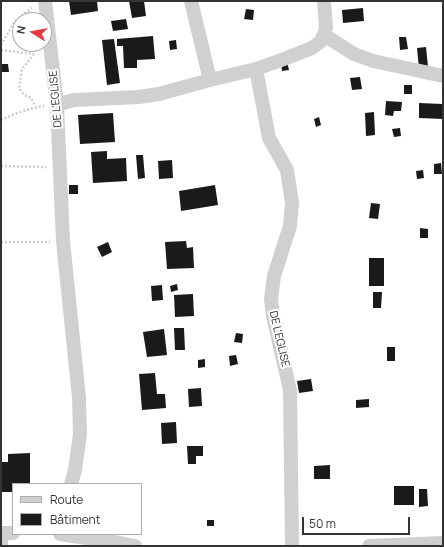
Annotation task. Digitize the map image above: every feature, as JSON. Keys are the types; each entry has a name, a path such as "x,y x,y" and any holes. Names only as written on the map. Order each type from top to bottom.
{"street":[{"path":"191,1 210,80"},
{"path":"57,105 74,100 159,94 256,69 312,48 320,42 326,28 324,1"},
{"name":"DE L'EGLISE","path":"40,3 51,54 57,105 63,241 79,398 80,434 75,470 71,483"},
{"path":"324,35 354,54 372,61 443,76"},
{"name":"DE L'EGLISE","path":"256,69 269,138 287,170 292,203 290,226 274,276 271,299 272,316 290,390 292,546"},
{"path":"1,546 1,533 12,533"},
{"path":"67,535 135,546"},
{"path":"369,546 436,544"}],"path":[{"path":"1,45 15,21 40,3"},
{"path":"1,50 34,54 51,54"},
{"path":"34,54 22,69 19,88 24,95 31,98 36,107"},
{"path":"1,120 36,107 57,105"},
{"path":"1,166 60,166"},
{"path":"1,242 63,241"}],"building":[{"path":"69,1 97,1 98,11 71,15"},
{"path":"129,1 144,1 146,16 132,18"},
{"path":"363,8 364,21 343,23 342,10"},
{"path":"246,9 254,10 253,20 244,19"},
{"path":"126,19 128,29 113,31 111,21"},
{"path":"153,36 155,59 137,60 137,68 124,68 123,46 117,46 117,39"},
{"path":"399,37 406,37 408,49 400,50"},
{"path":"114,39 120,83 107,85 102,40"},
{"path":"176,40 177,49 170,50 169,41"},
{"path":"426,47 428,67 419,69 417,48"},
{"path":"287,61 289,70 282,71 281,62"},
{"path":"1,64 8,64 9,72 1,72"},
{"path":"360,77 362,89 352,90 350,78"},
{"path":"404,85 412,85 412,94 404,94"},
{"path":"386,101 402,102 401,111 394,111 393,116 385,115"},
{"path":"419,103 443,104 443,119 419,118"},
{"path":"374,112 375,135 366,136 365,113"},
{"path":"113,113 115,142 80,144 78,115"},
{"path":"319,117 321,125 316,127 314,119"},
{"path":"400,128 401,136 394,137 392,129"},
{"path":"107,151 107,159 126,158 127,181 93,183 91,152"},
{"path":"136,155 143,155 145,178 138,179"},
{"path":"172,160 173,178 159,179 158,161"},
{"path":"441,163 442,174 434,174 434,164"},
{"path":"423,170 424,178 417,179 416,171"},
{"path":"69,185 78,185 78,194 69,194"},
{"path":"215,185 218,205 181,211 179,191"},
{"path":"371,203 380,204 378,219 369,218"},
{"path":"420,228 428,229 428,238 420,238"},
{"path":"186,241 187,248 193,247 194,268 167,269 165,242"},
{"path":"108,242 112,252 102,257 97,247"},
{"path":"369,258 384,258 384,286 369,286"},
{"path":"177,284 178,290 171,292 170,286"},
{"path":"162,285 163,300 152,301 151,286"},
{"path":"373,292 382,292 381,308 373,308"},
{"path":"193,294 194,316 175,317 174,295"},
{"path":"174,328 184,328 185,350 175,350"},
{"path":"164,329 167,355 147,357 143,332"},
{"path":"236,333 243,334 242,343 234,342"},
{"path":"387,347 395,347 395,361 387,361"},
{"path":"236,355 238,364 230,366 229,356"},
{"path":"205,359 205,367 198,368 198,360"},
{"path":"155,373 157,394 165,394 166,408 142,410 139,374"},
{"path":"311,379 313,391 299,393 297,381"},
{"path":"201,388 202,406 189,407 188,389"},
{"path":"369,399 369,407 356,408 356,400"},
{"path":"176,422 177,443 162,444 161,423"},
{"path":"187,446 203,446 203,456 196,456 196,464 188,464"},
{"path":"30,453 30,483 12,483 12,492 1,492 1,462 8,462 8,454"},
{"path":"330,465 330,479 314,479 314,466"},
{"path":"394,486 414,486 414,505 394,505"},
{"path":"419,489 427,489 428,506 419,507"},
{"path":"207,520 214,520 214,526 207,526"}]}
